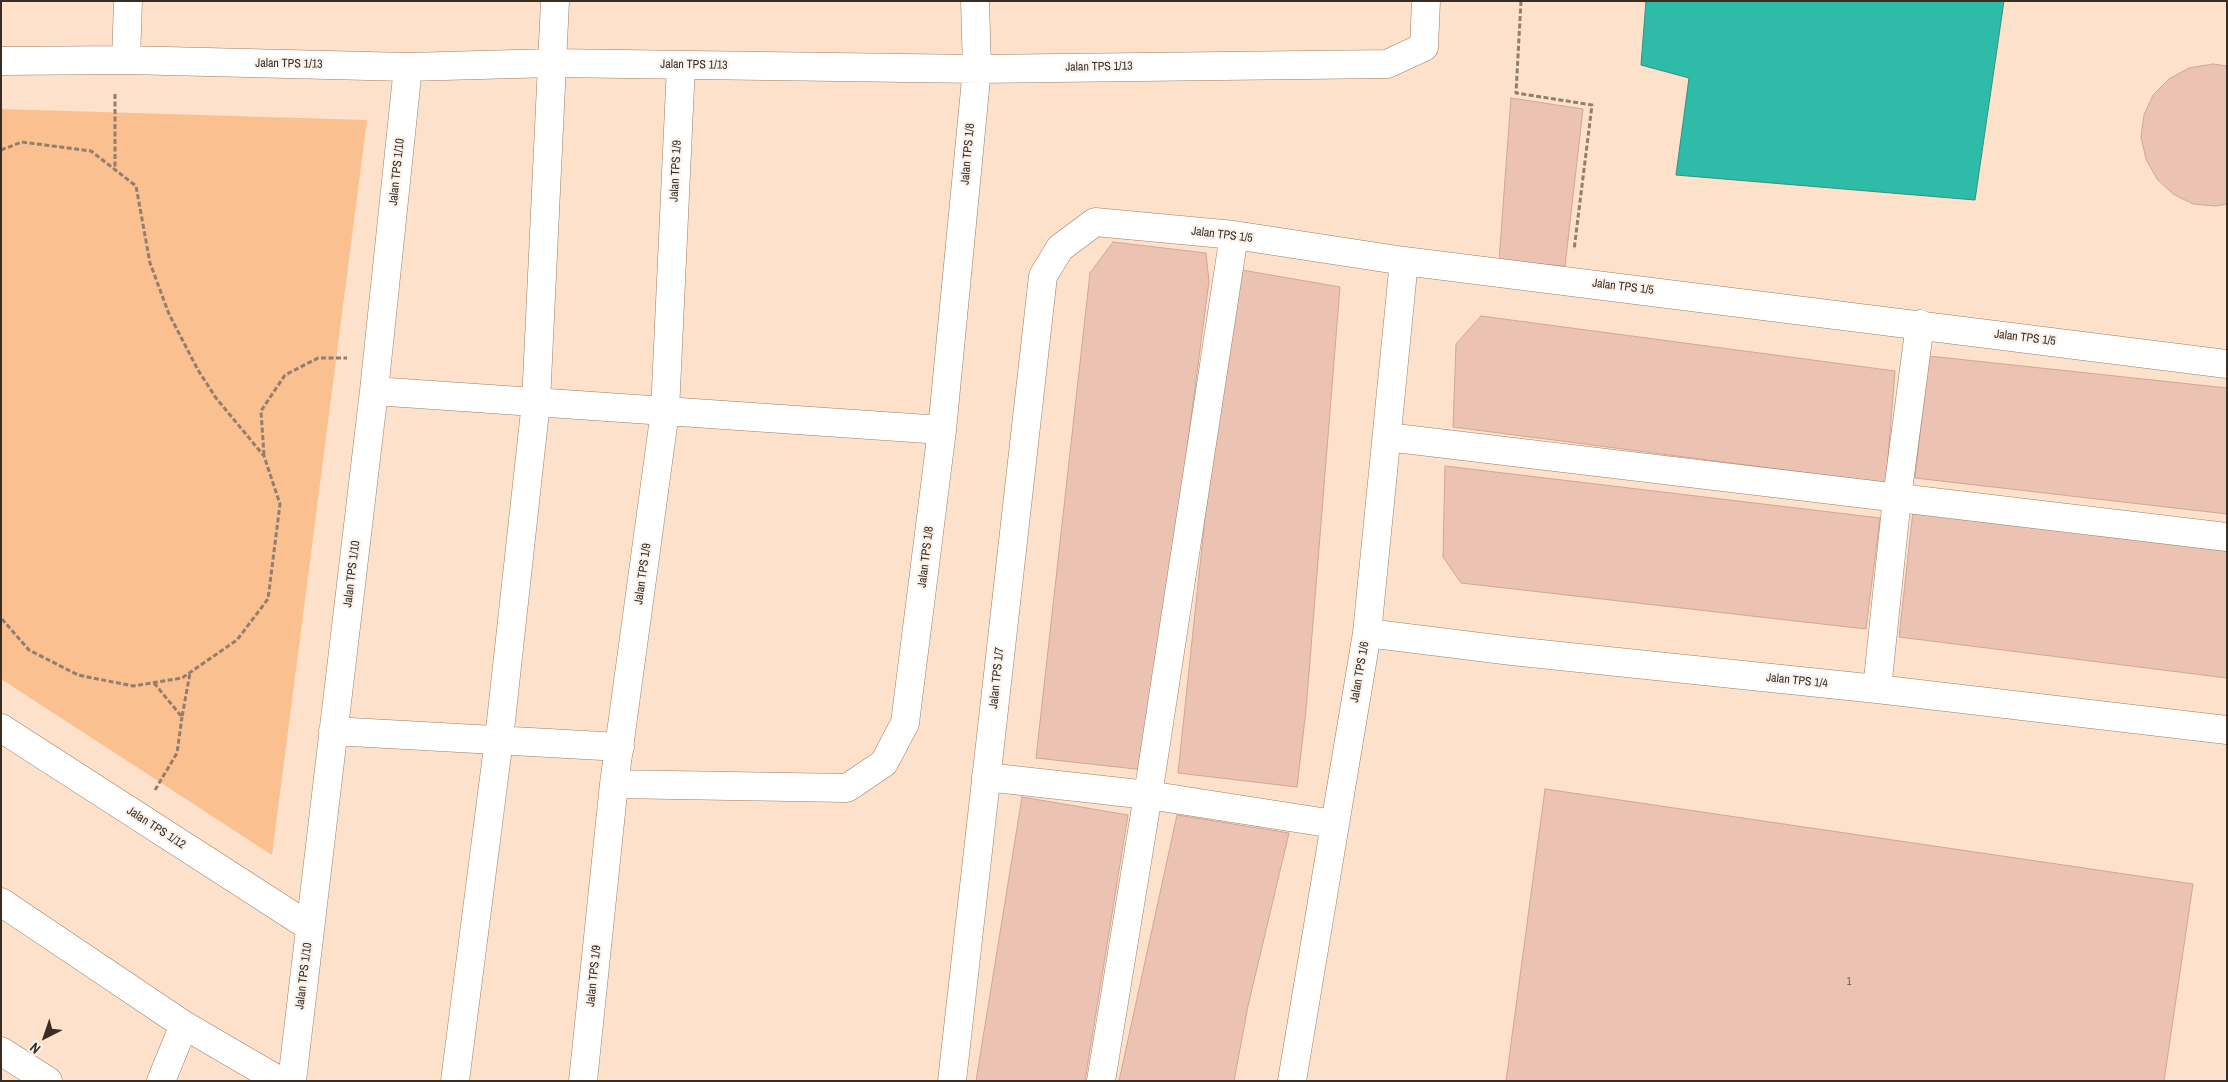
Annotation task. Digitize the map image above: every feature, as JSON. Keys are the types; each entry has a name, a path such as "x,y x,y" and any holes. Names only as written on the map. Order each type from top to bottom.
{"street":[{"path":"126,60 128,1"},
{"path":"454,1081 499,739 536,402 555,1"},
{"name":"Jalan TPS 1/8","path":"614,784 847,788 884,763 905,723 942,430 976,69 975,1"},
{"name":"Jalan TPS 1/13","path":"1,61 126,60 408,67 552,63 976,69 1387,64 1424,47 1426,1"},
{"name":"Jalan TPS 1/9","path":"583,1081 614,784 665,411 681,65"},
{"name":"Jalan TPS 1/10","path":"292,1081 374,391 408,67"},
{"name":"Jalan TPS 1/5","path":"1043,276 1060,248 1094,222 1234,235 1404,260 2227,364"},
{"path":"1101,1081 1148,795 1234,235"},
{"name":"Jalan TPS 1/6","path":"1292,1081 1367,633 1404,260"},
{"name":"Jalan TPS 1/7","path":"952,1081 1043,276"},
{"path":"1877,690 1897,498 1920,324"},
{"path":"374,391 942,430"},
{"path":"1387,437 2227,537"},
{"name":"Jalan TPS 1/4","path":"1367,633 1512,651 2227,730"},
{"name":"Jalan TPS 1/12","path":"1,728 310,928"},
{"path":"333,731 620,747"},
{"path":"986,777 1148,795 1334,824"},
{"path":"1,902 184,1024 280,1081"},
{"path":"161,1081 184,1024"},
{"path":"1,1051 48,1081"}],"path":[{"path":"1521,1 1516,92 1592,105 1570,281"},
{"path":"114,94 115,170"},
{"path":"1,150 22,142 91,151 136,186 150,263 170,314 194,362 216,398 264,456"},
{"path":"1,618 28,650 78,675 133,686 182,678 237,640 268,599 280,504 264,456 261,411 285,375 318,358 352,359"},
{"path":"152,796 177,753 190,672"},
{"path":"154,683 182,717"}],"shaded area":[{"path":"1,109 367,120 272,855 1,679"}],"water":[{"path":"1646,1 2004,1 1975,200 1676,175 1689,78 1641,65"}],"building":[{"path":"2213,64 2227,66 2227,204 2216,206 2193,204 2173,194 2157,179 2146,159 2141,137 2144,115 2153,95 2169,79 2189,68"},
{"path":"1511,98 1583,109 1565,266 1499,261"},
{"path":"1113,242 1206,253 1209,281 1145,770 1036,758 1090,273"},
{"path":"1236,269 1340,287 1306,710 1297,787 1178,773 1206,509"},
{"path":"1481,316 1895,371 1886,483 1453,427 1456,344"},
{"path":"1929,356 2227,388 2227,514 1915,478"},
{"path":"1445,466 1880,518 1866,629 1461,583 1443,557"},
{"path":"1913,511 2227,551 2227,678 1899,637"},
{"path":"1545,789 2193,884 2164,1081 1506,1081"},
{"path":"1022,797 1128,815 1085,1081 976,1081"},
{"path":"1177,815 1289,833 1248,1006 1234,1081 1119,1081"}]}
